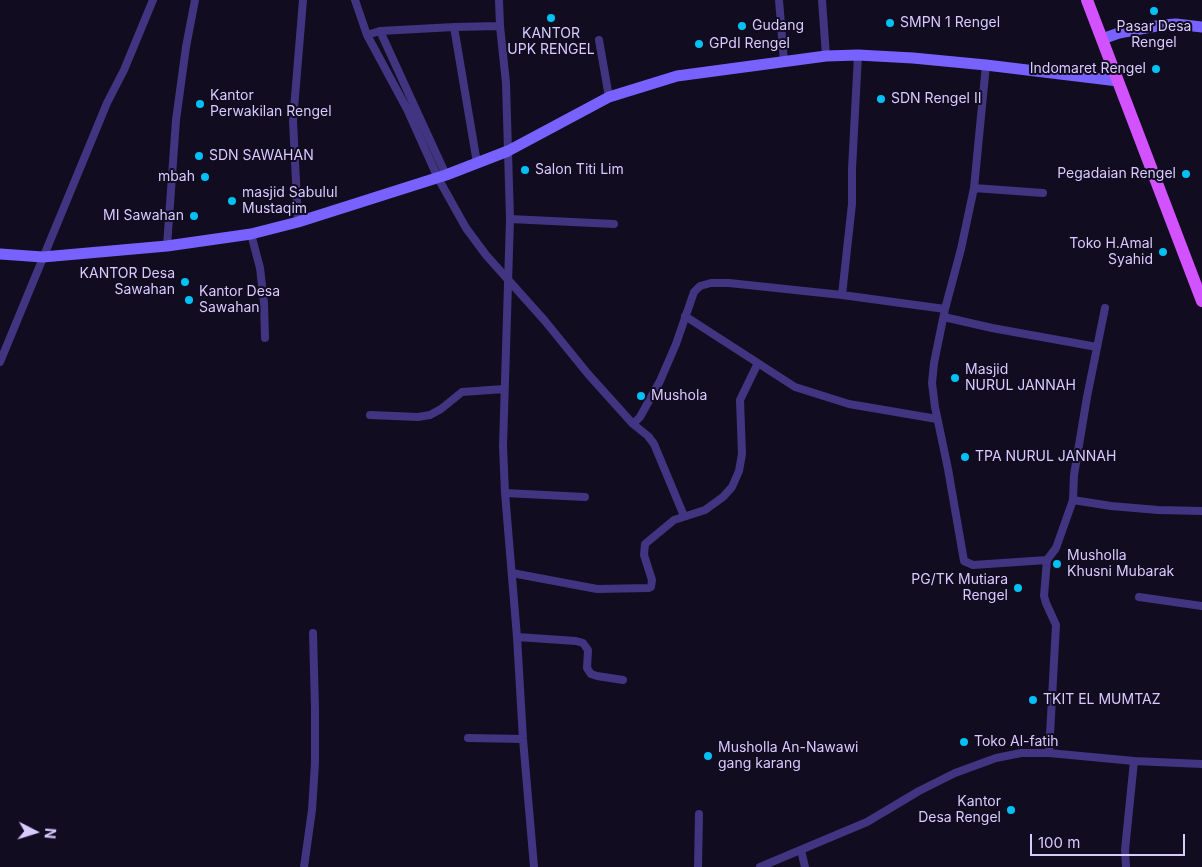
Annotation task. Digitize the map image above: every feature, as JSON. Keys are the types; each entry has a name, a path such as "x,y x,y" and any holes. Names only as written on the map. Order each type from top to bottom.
{"main road":[{"path":"1087,0 1202,301"}],"street":[{"path":"0,362 107,103 124,70 153,0"},
{"path":"167,246 176,120 186,47 195,0"},
{"path":"298,222 293,121 303,0"},
{"path":"355,0 374,33 466,228 588,374 636,421 648,436 654,444 687,516"},
{"path":"499,0 506,83 510,218 503,446 523,739 534,867"},
{"path":"779,0 784,62"},
{"path":"822,0 826,56"},
{"path":"1102,39 1118,33 1162,25 1176,24 1202,28"},
{"path":"374,33 454,26 500,26"},
{"path":"454,26 477,163"},
{"path":"374,33 407,109 442,177"},
{"path":"599,40 609,97"},
{"path":"0,254 43,257 167,246 251,234 298,222 442,177 508,151 609,97 677,76 826,56 858,55 986,65 1118,81"},
{"path":"842,295 852,204 858,55"},
{"path":"986,65 974,188 934,363 932,383 964,561 973,565 1047,560"},
{"path":"974,188 1043,192"},
{"path":"510,218 614,224"},
{"path":"251,234 260,268 265,338"},
{"path":"636,421 660,381 676,344 694,292 700,286 711,283 729,282 842,295 945,313 992,328 1097,348"},
{"path":"1048,753 1056,625 1044,596 1047,560 1056,548 1073,500 1074,475 1087,397 1105,308"},
{"path":"685,316 795,387 849,404 937,419"},
{"path":"512,573 597,589 651,587 652,580 644,555 644,547 659,532 687,516 705,510 723,497 732,487 739,471 742,454 740,400 758,364"},
{"path":"370,415 418,417 430,415 441,409 462,392 504,390"},
{"path":"505,493 585,497"},
{"path":"1073,500 1111,506 1158,510 1202,510"},
{"path":"1139,597 1202,606"},
{"path":"304,867 312,810 315,763 313,633"},
{"path":"517,637 583,643 588,650 587,668 591,674 624,680"},
{"path":"468,738 523,739"},
{"path":"760,867 867,822 919,791 955,773 996,758 1022,753 1048,753 1134,761 1202,764"},
{"path":"1126,867 1125,850 1134,761"},
{"path":"698,867 699,814"},
{"path":"801,850 806,867"}],"place":[{"name":"Pasar Desa Rengel","path":"1154,11"},
{"name":"KANTOR UPK RENGEL","path":"551,18"},
{"name":"SMPN 1 Rengel","path":"890,23"},
{"name":"Gudang","path":"742,26"},
{"name":"GPdI Rengel","path":"699,44"},
{"name":"Indomaret Rengel","path":"1156,69"},
{"name":"SDN Rengel II","path":"881,99"},
{"name":"Kantor Perwakilan Rengel","path":"200,104"},
{"name":"SDN SAWAHAN","path":"199,156"},
{"name":"Salon Titi Lim","path":"525,170"},
{"name":"Pegadaian Rengel","path":"1186,174"},
{"name":"mbah","path":"205,177"},
{"name":"masjid Sabulul Mustaqim","path":"232,201"},
{"name":"MI Sawahan","path":"194,216"},
{"name":"Toko H.Amal Syahid","path":"1163,252"},
{"name":"KANTOR Desa Sawahan","path":"185,282"},
{"name":"Kantor Desa Sawahan","path":"189,300"},
{"name":"Masjid NURUL JANNAH","path":"955,378"},
{"name":"Mushola","path":"641,396"},
{"name":"TPA NURUL JANNAH","path":"965,457"},
{"name":"Musholla Khusni Mubarak","path":"1057,564"},
{"name":"PG/TK Mutiara Rengel","path":"1018,588"},
{"name":"TKIT EL MUMTAZ","path":"1033,700"},
{"name":"Toko Al-fatih","path":"964,742"},
{"name":"Musholla An-Nawawi gang karang","path":"708,756"},
{"name":"Kantor Desa Rengel","path":"1011,810"}]}
